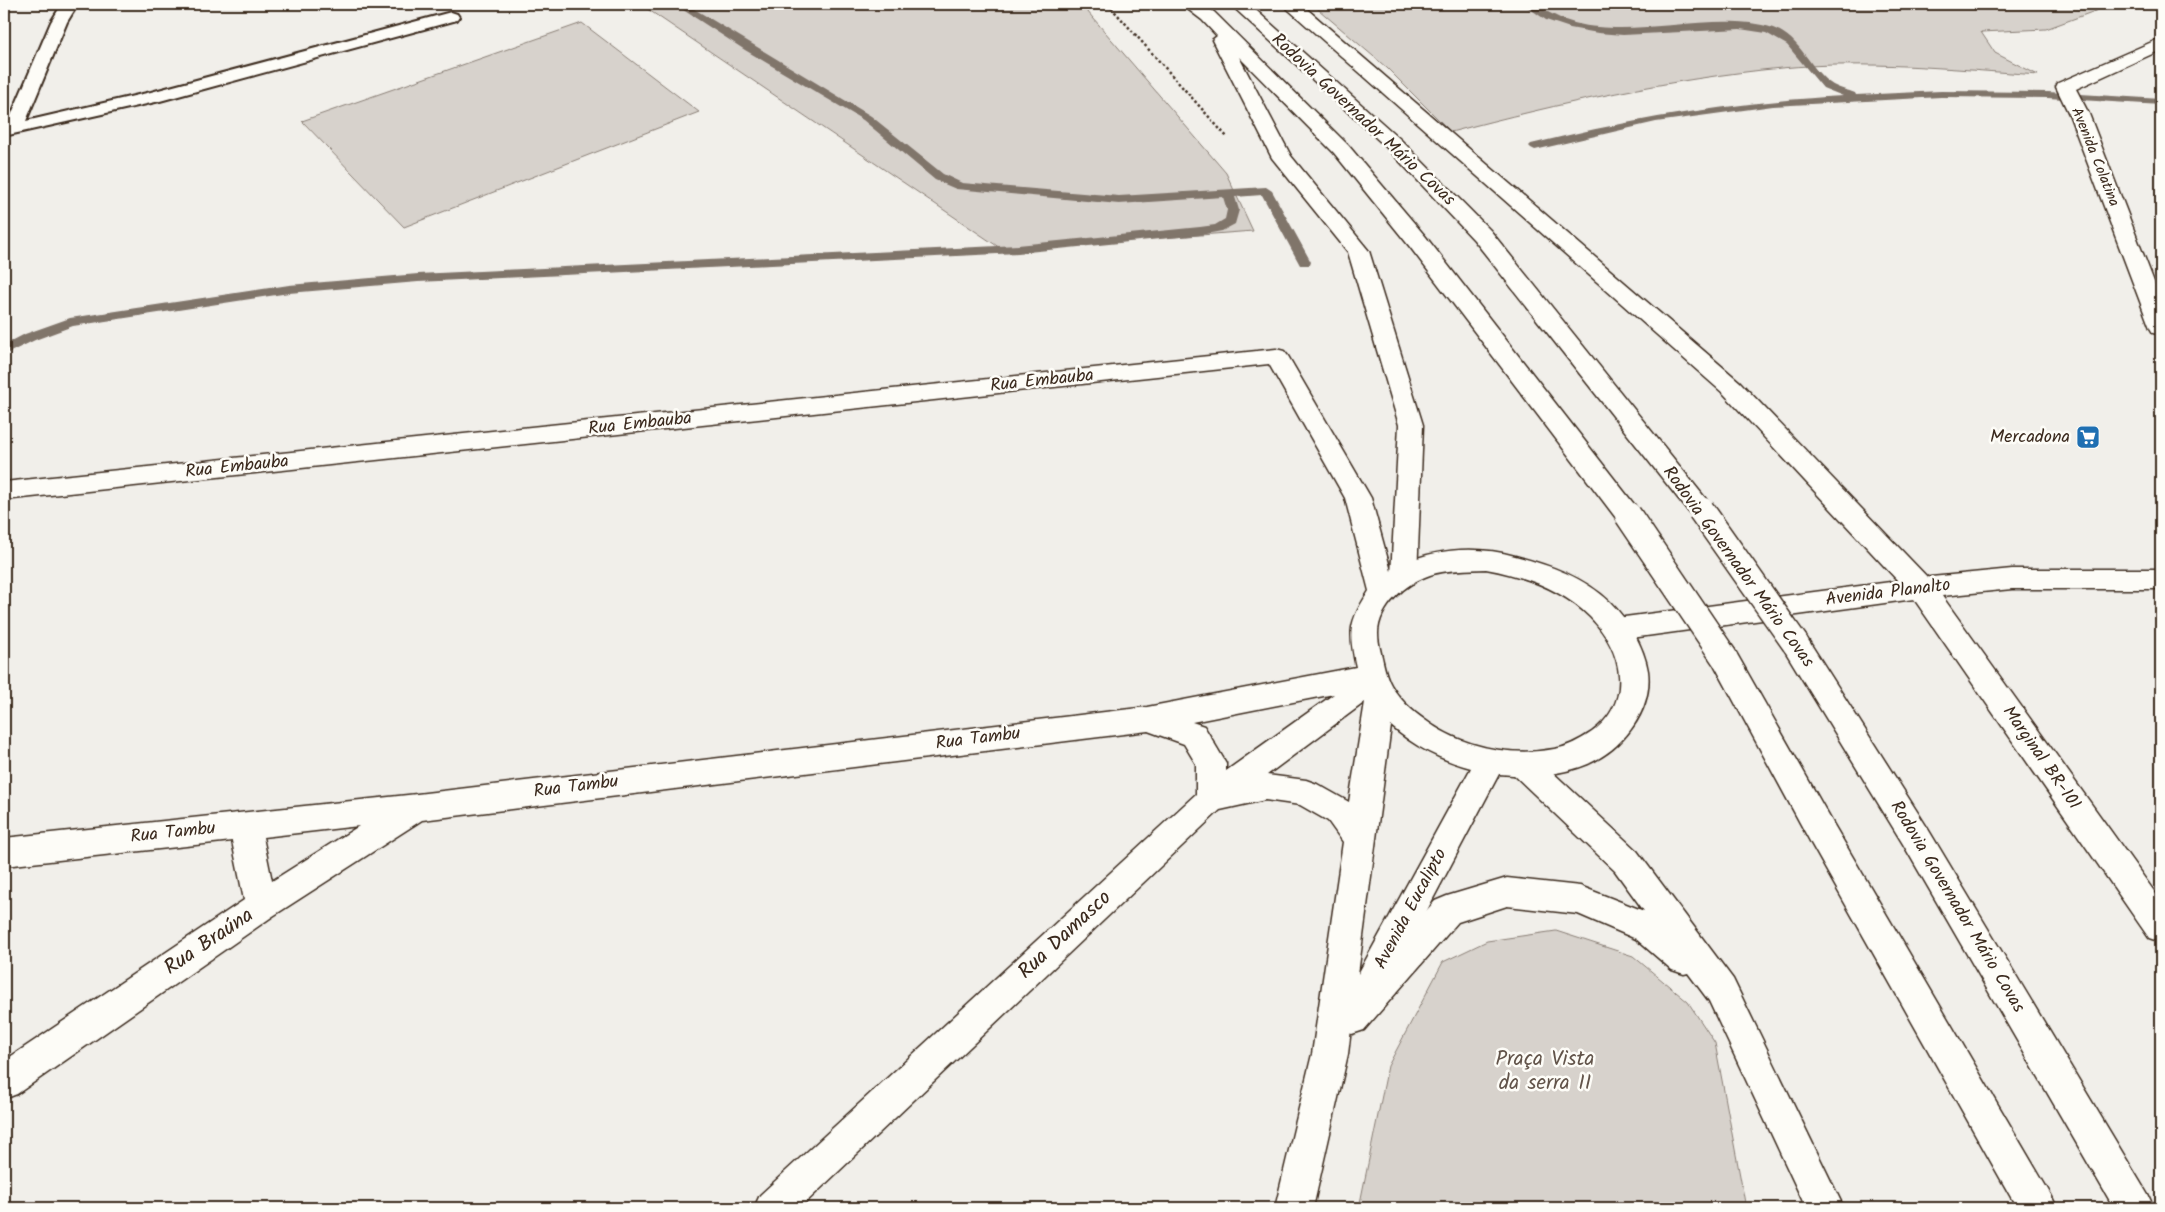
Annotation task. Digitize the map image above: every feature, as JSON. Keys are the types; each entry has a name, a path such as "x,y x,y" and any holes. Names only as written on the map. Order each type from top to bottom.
{"street":[{"name":"Rodovia Governador Mário Covas","path":"1190,4 1208,16 1341,149 1418,242 1628,515 1724,657 1823,836 2038,1208"},
{"name":"Rodovia Governador Mário Covas","path":"1239,4 1393,143 1482,235 1701,510 1795,643 1914,834 2135,1208"},
{"name":"Marginal BR-101","path":"1291,4 1732,388 1921,588 2161,927"},
{"path":"1208,16 1282,158 1358,251 1411,425 1394,584"},
{"name":"Avenida Colatina","path":"2161,43 2064,86 2079,114 2161,328"},
{"name":"Rua Embauba","path":"4,492 1276,356 1358,498 1394,584"},
{"path":"1486,559 1517,564 1546,574 1574,588 1598,607 1617,629 1629,654 1635,678 1631,702 1620,725 1601,743 1575,757 1544,764 1490,762 1443,746 1414,728 1390,707 1375,684 1363,633 1370,611 1394,584 1428,565 1456,560 1486,559"},
{"name":"Avenida Planalto","path":"1617,629 1921,588 2012,579 2161,579"},
{"name":"Rua Tambu","path":"4,852 417,806 1147,719 1375,684"},
{"name":"Rua Damasco","path":"773,1208 1211,798 1375,684"},
{"name":"Avenida Eucalipto","path":"1294,1208 1330,1054 1358,839 1375,684"},
{"name":"Rua Tambu","path":"1147,719 1194,735 1210,763 1211,798"},
{"name":"Avenida Eucalipto","path":"1330,1054 1352,1018 1490,762"},
{"path":"1523,764 1626,862 1721,990 1825,1208"},
{"path":"1211,798 1265,787 1306,792 1339,812 1358,839"},
{"name":"Rua Braúna","path":"4,1082 261,906 417,806"},
{"path":"245,825 261,906"},
{"path":"1352,1018 1447,911 1507,892 1580,900 1648,928 1721,990"}],"lane":[{"path":"9,130 59,22 70,4"},
{"path":"9,130 164,94 451,17"}],"path":[{"path":"1108,4 1231,141"}],"green space":[{"path":"640,4 1081,4 1226,173 1253,231 1003,250"},
{"path":"1312,4 2110,4 2046,29 1981,32 1995,53 2038,75 1878,65 1781,68 1657,85 1615,93 1451,132 1387,68"},
{"path":"582,23 699,112 404,227 302,121"},
{"name":"Praça Vista da serra II","path":"1556,931 1633,956 1688,1002 1715,1043 1746,1208 1359,1208 1388,1066 1443,962 1487,941"}],"waterway":[{"path":"679,4 867,118 939,177 960,186 1119,200 1228,193"},
{"path":"1528,4 1550,18 1573,26 1598,30 1623,32 1752,26 1770,31 1782,36 1790,43 1817,77 1829,88 1851,95"},
{"path":"1535,146 1656,119 1773,103 1941,94 2048,95 2161,102"},
{"path":"1228,193 1266,191 1305,262"},
{"path":"4,351 30,337 70,322 289,289 418,278 1018,249 1200,231 1218,228 1231,221 1233,210 1228,193"}],"place":[{"name":"Mercadona","path":"2088,437"}]}
